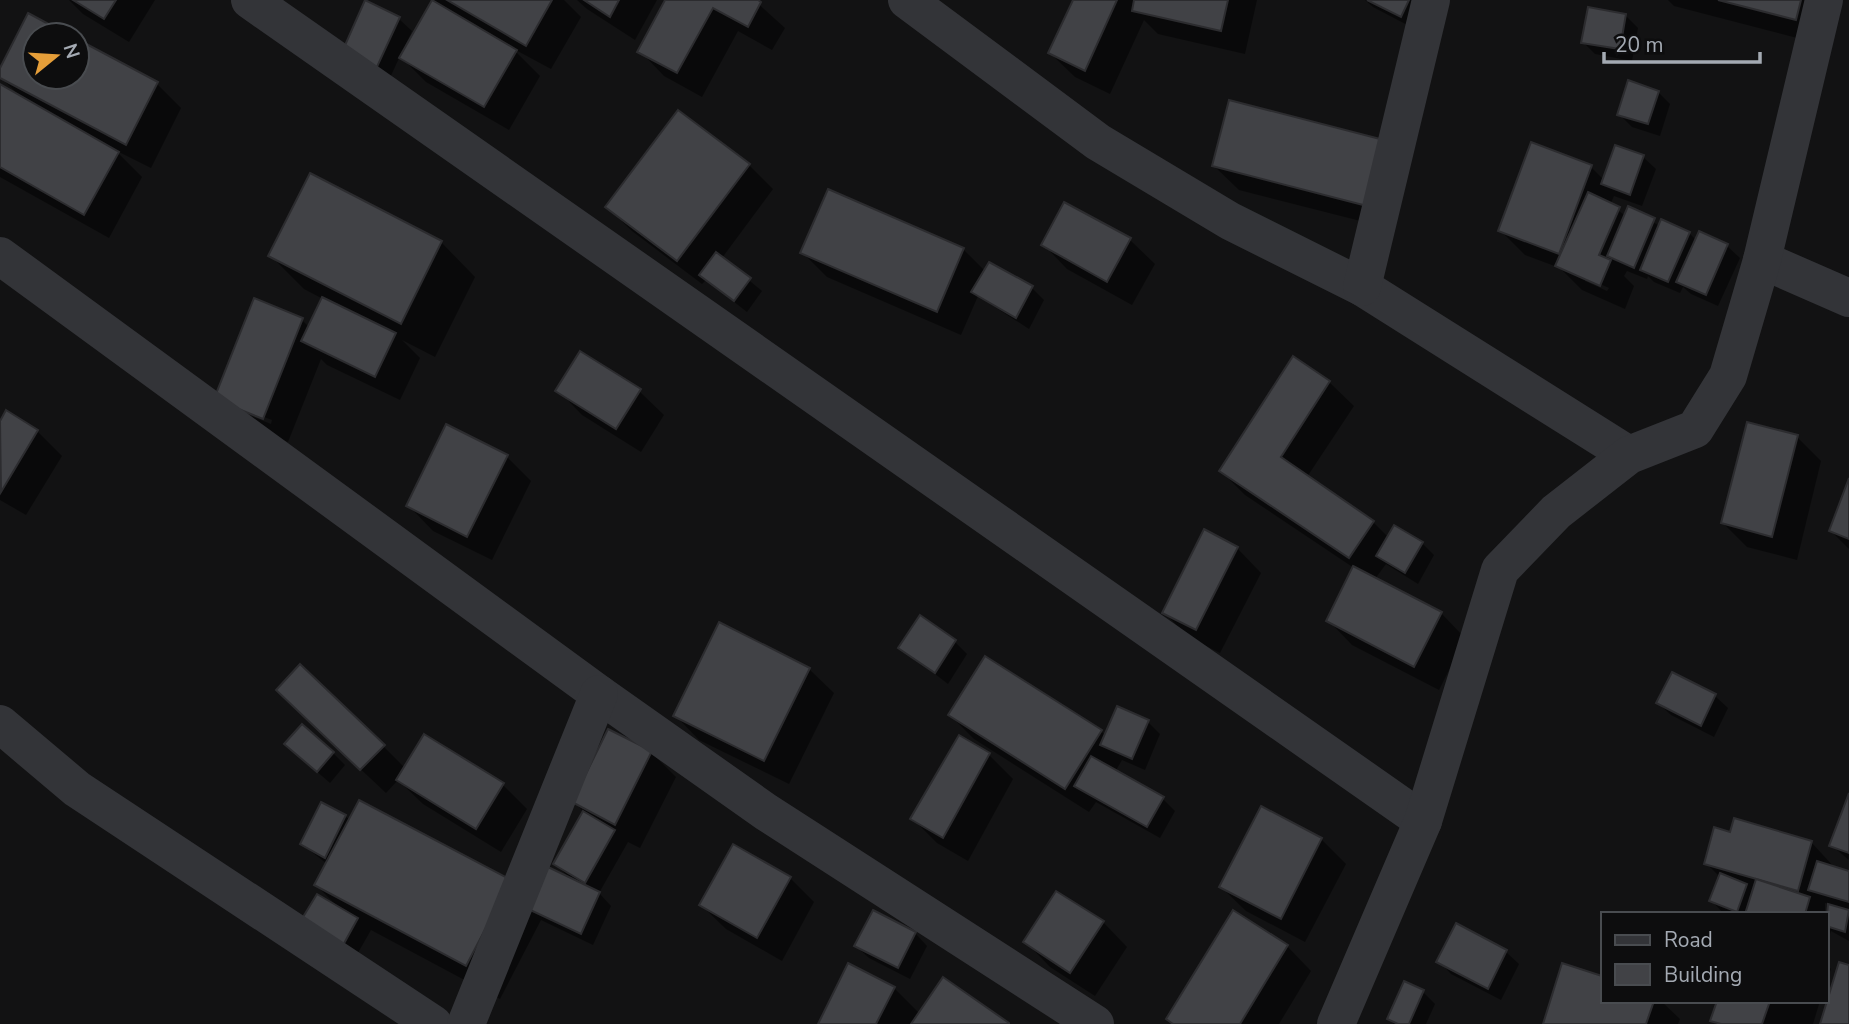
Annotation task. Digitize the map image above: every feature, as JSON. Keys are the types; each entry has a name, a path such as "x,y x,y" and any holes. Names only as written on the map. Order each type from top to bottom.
{"street":[{"path":"250,0 1423,821"},
{"path":"906,0 1098,142 1230,221 1362,287 1629,455"},
{"path":"1362,287 1431,0"},
{"path":"1338,1023 1423,821 1500,570 1556,512 1629,455 1695,429 1728,376 1762,260 1824,0"},
{"path":"0,256 598,694 766,812 1095,1024"},
{"path":"1762,260 1849,298"},
{"path":"466,1024 598,694"},
{"path":"0,724 77,789 433,1024"}],"building":[{"path":"73,0 116,0 104,19"},
{"path":"365,0 400,17 376,69 342,52"},
{"path":"432,0 517,50 484,107 399,58"},
{"path":"447,0 552,0 526,46"},
{"path":"584,0 619,0 610,17"},
{"path":"665,0 761,2 748,27 713,8 677,73 637,52"},
{"path":"1073,0 1117,0 1085,71 1048,53"},
{"path":"1134,0 1228,0 1221,31 1132,11"},
{"path":"1367,0 1409,0 1401,17"},
{"path":"1718,0 1801,0 1796,20"},
{"path":"1588,7 1626,14 1620,49 1581,43"},
{"path":"28,13 43,21 24,21"},
{"path":"21,27 21,89 0,78 0,68"},
{"path":"91,46 158,82 126,145 24,91 91,91"},
{"path":"1628,80 1659,91 1648,124 1617,115"},
{"path":"0,84 119,152 84,215 0,167"},
{"path":"1229,100 1384,140 1367,206 1212,166"},
{"path":"678,110 750,164 677,261 605,207"},
{"path":"1531,142 1592,165 1559,254 1498,231"},
{"path":"1615,145 1644,155 1630,195 1601,184"},
{"path":"310,173 442,241 401,324 268,256"},
{"path":"828,189 964,248 937,312 800,253"},
{"path":"1588,192 1620,207 1599,255 1611,260 1600,286 1555,266"},
{"path":"1064,202 1131,238 1107,282 1041,245"},
{"path":"1628,206 1655,218 1634,268 1607,256"},
{"path":"1661,219 1690,232 1668,282 1640,270"},
{"path":"1699,231 1728,244 1706,295 1676,282"},
{"path":"716,252 751,278 734,301 699,275"},
{"path":"989,262 1033,286 1016,318 971,292"},
{"path":"322,297 396,333 375,377 301,341"},
{"path":"254,298 303,318 263,419 214,399"},
{"path":"580,351 641,389 616,429 555,391"},
{"path":"1293,356 1330,381 1281,457 1374,521 1349,558 1219,471"},
{"path":"6,410 38,430 1,492 0,421"},
{"path":"1747,422 1798,435 1772,537 1721,523"},
{"path":"446,424 508,455 467,537 406,506"},
{"path":"1849,478 1849,539 1829,531"},
{"path":"1394,525 1423,542 1405,573 1376,556"},
{"path":"1204,529 1238,547 1196,630 1162,613"},
{"path":"1353,566 1442,612 1414,667 1326,621"},
{"path":"920,615 956,640 935,673 898,648"},
{"path":"719,622 810,668 764,761 673,716"},
{"path":"985,656 1102,730 1065,789 948,715"},
{"path":"300,664 385,745 360,770 276,690"},
{"path":"1672,672 1716,694 1701,726 1656,703"},
{"path":"1117,706 1149,720 1132,759 1100,745"},
{"path":"302,724 334,752 317,772 284,744"},
{"path":"608,729 652,751 615,825 572,802"},
{"path":"424,734 504,783 476,829 396,780"},
{"path":"959,735 990,753 943,838 910,819"},
{"path":"1091,756 1164,797 1147,827 1074,786"},
{"path":"1849,793 1849,853 1829,846"},
{"path":"359,800 511,880 466,966 314,885"},
{"path":"321,802 346,815 325,858 300,844"},
{"path":"1261,806 1322,838 1281,919 1219,887"},
{"path":"583,811 615,830 585,883 553,864"},
{"path":"1734,818 1812,841 1798,891 1704,864 1714,827 1730,832"},
{"path":"733,844 791,877 757,938 699,905"},
{"path":"1817,861 1849,871 1849,902 1808,890"},
{"path":"546,866 600,892 581,934 526,908"},
{"path":"1720,873 1747,884 1737,912 1709,901"},
{"path":"1756,879 1810,897 1806,912 1746,912"},
{"path":"1056,891 1104,921 1070,973 1023,942"},
{"path":"317,894 358,918 342,947 300,922"},
{"path":"1828,904 1849,910 1845,932 1828,927"},
{"path":"873,910 916,932 898,968 854,946"},
{"path":"1233,910 1288,945 1240,1024 1173,1024 1166,1019"},
{"path":"1456,923 1507,950 1488,989 1436,962"},
{"path":"1839,962 1849,965 1849,1024 1820,1024"},
{"path":"848,963 895,987 876,1024 818,1024"},
{"path":"1562,963 1601,976 1601,1003 1653,1003 1646,1024 1543,1024"},
{"path":"943,977 1009,1023 1009,1024 911,1024"},
{"path":"1404,981 1424,990 1409,1024 1398,1024 1387,1019"},
{"path":"1716,1003 1769,1003 1762,1024 1721,1024 1710,1021"}]}
